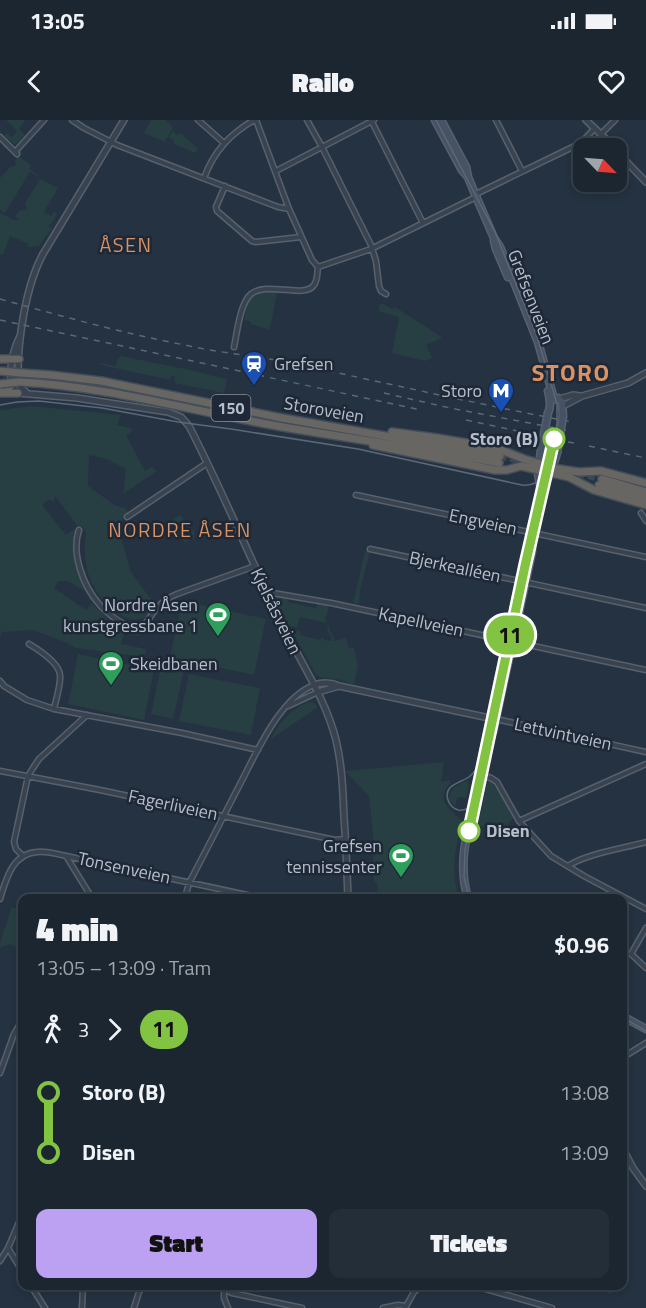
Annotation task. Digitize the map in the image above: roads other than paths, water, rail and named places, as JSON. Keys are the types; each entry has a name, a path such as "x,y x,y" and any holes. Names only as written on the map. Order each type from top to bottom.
{"highway":[{"path":"0,359 16,358"},
{"name":"150","path":"0,372 19,378"},
{"name":"Storoveien","path":"0,383 19,378 51,375 101,381 500,460 345,438 99,390 19,378"},
{"path":"0,392 19,378"},
{"path":"0,392 22,393"},
{"name":"150","path":"362,431 409,434 505,451 602,492 646,505"},
{"name":"150","path":"345,438 495,470 538,466"},
{"name":"150","path":"552,470 601,471 646,483"},
{"path":"646,492 601,482 646,498"}],"main road":[{"name":"Grefsenveien","path":"435,120 468,177"},
{"name":"Grefsenveien","path":"441,120 466,167 468,177 500,247 536,336 553,404 538,466 541,490"},
{"name":"Grefsenveien","path":"467,894 463,881 463,856 479,775 486,741 493,732 493,719 541,490 552,470 557,453 563,410 562,402 553,404"},
{"path":"553,404 553,411 563,410"},
{"path":"627,1019 646,1029"}],"street":[{"path":"0,137 16,153 44,120"},
{"path":"72,120 111,142 278,207 289,209"},
{"path":"22,393 14,389 12,385 20,336 37,264 124,120"},
{"path":"198,120 224,143"},
{"path":"204,178 212,159 224,143 241,128 255,120 289,209 312,260 318,267 316,280 311,288 306,290 271,288 250,295 243,307 234,347"},
{"path":"307,120 371,245 376,261 379,286 381,291 387,294"},
{"path":"276,171 372,120 423,223"},
{"path":"496,120 522,171"},
{"path":"586,120 605,138"},
{"path":"601,134 615,120"},
{"path":"318,267 371,249 423,223 581,143 595,128"},
{"path":"627,161 646,182"},
{"path":"225,186 216,207 217,211 252,241 301,237"},
{"path":"16,358 22,393"},
{"path":"563,410 582,396 628,383 646,373"},
{"name":"Kjelsåsveien","path":"22,393 97,400 168,412 178,415 187,423 266,592 330,719 338,747 343,783 348,894"},
{"path":"553,404 573,395 582,396"},
{"path":"127,517 207,463"},
{"name":"Engveien","path":"356,495 646,557"},
{"path":"640,513 646,521"},
{"path":"79,530 75,542 76,555 93,597 100,606 123,624 142,625 167,598 255,566"},
{"name":"Bjerkealléen","path":"370,549 646,608"},
{"name":"Kapellveien","path":"266,592 331,603 646,670"},
{"path":"29,644 58,667 61,676 54,709"},
{"path":"0,681 27,700 54,709 258,750"},
{"name":"Lettvintveien","path":"314,685 328,682 646,752"},
{"path":"185,894 268,731 299,693 314,685"},
{"name":"Lettvintveien","path":"318,692 339,686"},
{"path":"288,706 318,692"},
{"path":"0,899 9,873 23,856 16,849 14,842 28,776 39,759 87,715"},
{"path":"519,821 646,764"},
{"name":"Fagerliveien","path":"0,771 335,840 345,839"},
{"path":"479,775 497,782 519,821 551,856 619,894"},
{"path":"568,866 576,861 646,842"},
{"name":"Tonsenveien","path":"23,856 36,852 66,856 242,894"},
{"path":"66,856 90,894"},
{"path":"627,899 646,909"},
{"path":"646,928 631,954 646,968"},
{"path":"0,1073 18,1027"},
{"path":"627,1055 646,1043"},
{"path":"627,1157 646,1186"},
{"path":"0,1261 18,1224"},
{"path":"8,1248 18,1264"},
{"path":"34,1290 45,1308"},
{"path":"82,1308 83,1290"},
{"path":"134,1308 141,1290"},
{"path":"223,1290 228,1308"},
{"path":"227,1290 303,1308"},
{"path":"383,1308 398,1305 405,1307 416,1290"},
{"path":"490,1290 552,1308"}],"tunnel":[{"path":"500,456 526,462"},
{"path":"578,473 602,479"}],"tram line":[{"path":"436,120 495,232 537,336 557,404 557,424 465,850 464,877 468,894"},
{"path":"0,405 39,401 102,408 178,422 358,449 522,485 536,483 545,474"},
{"name":"11","path":"469,831 554,439"},
{"path":"475,800 469,808 458,810 453,808 447,795 453,785 473,773 480,760"},
{"path":"627,1020 646,1031"}],"railway":[{"path":"0,299 161,340 292,363 572,422"},
{"path":"0,320 417,409"},
{"path":"384,393 566,430"},
{"path":"466,420 537,435"},
{"path":"568,442 574,443"},
{"path":"589,446 646,458"}],"place":[{"name":"Grefsen","path":"254,387"},
{"name":"Storo","path":"501,414"},
{"name":"Storo (B)","path":"554,439"},
{"name":"Nordre Åsen kunstgressbane 1","path":"218,638"},
{"name":"Skeidbanen","path":"111,687"},
{"name":"Disen","path":"469,831"},
{"name":"Grefsen tennissenter","path":"401,879"}],"district":[{"name":"ÅSEN","path":"126,245"},
{"name":"STORO","path":"571,373"},
{"name":"NORDRE ÅSEN","path":"180,530"}]}
